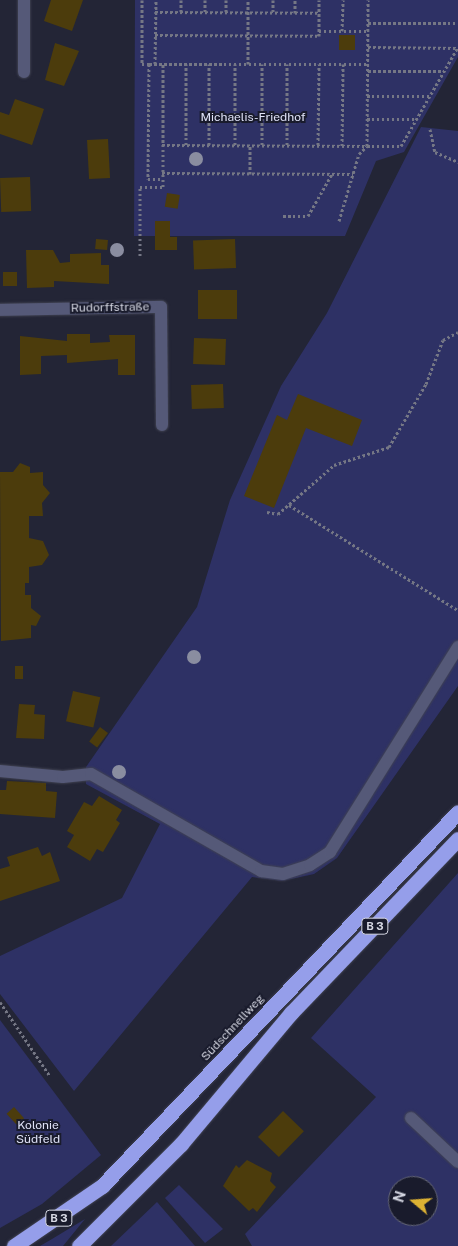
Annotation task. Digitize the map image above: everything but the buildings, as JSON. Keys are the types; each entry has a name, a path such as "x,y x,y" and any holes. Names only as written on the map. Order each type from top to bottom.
{"highway":[{"name":"Südschnellweg","path":"14,1246 102,1186 162,1126 458,812"},
{"name":"B 3","path":"79,1246 181,1144 291,1013 458,839"}],"street":[{"path":"24,0 24,72"},
{"name":"Rudorffstraße","path":"0,310 161,307 162,425"},
{"path":"0,771 63,777 90,774 261,871 282,874 310,865 330,852 458,647"},
{"path":"411,1118 458,1162"}],"path":[{"path":"142,0 142,64 368,64"},
{"path":"155,64 156,0"},
{"path":"181,0 181,12"},
{"path":"204,12 205,0"},
{"path":"226,0 226,12"},
{"path":"248,0 248,64"},
{"path":"273,0 273,12"},
{"path":"295,0 295,12"},
{"path":"155,35 319,36 319,0"},
{"path":"342,0 342,31"},
{"path":"339,221 353,174 367,146 368,0"},
{"path":"156,12 319,12"},
{"path":"368,23 458,23"},
{"path":"319,31 368,30"},
{"path":"368,47 458,47"},
{"path":"162,145 401,146 458,47"},
{"path":"148,64 148,179 162,179"},
{"path":"140,256 140,186 162,186 163,64"},
{"path":"186,64 186,145"},
{"path":"209,64 209,145"},
{"path":"235,64 235,145"},
{"path":"262,64 262,145"},
{"path":"286,145 287,64"},
{"path":"318,146 319,64"},
{"path":"342,146 343,64"},
{"path":"368,71 444,71"},
{"path":"368,96 430,96"},
{"path":"367,119 417,119"},
{"path":"430,128 435,152 458,162"},
{"path":"250,145 250,174"},
{"path":"162,173 353,174"},
{"path":"283,216 308,216 332,174"},
{"path":"267,512 278,514 334,466 389,447 426,384 443,340 458,332"},
{"path":"289,505 458,610"},
{"path":"0,1002 50,1076"}],"green space":[{"name":"Michaelis-Friedhof","path":"135,0 458,0 458,57 404,152 376,161 345,236 134,236"},
{"path":"421,127 458,131 458,686 337,858 314,874 282,881 252,877 74,1091 0,994 0,956 122,898 160,824 86,784 86,767 197,607 230,500 281,386 327,313"},
{"path":"458,873 458,1246 252,1246 245,1234 376,1097 311,1038"},
{"name":"Kolonie Südfeld","path":"0,1020 101,1155 42,1204 0,1228"},
{"path":"179,1185 223,1229 205,1243 165,1198"},
{"path":"157,1202 195,1246 111,1246"},
{"path":"85,1219 63,1246 40,1246 52,1239"}]}
